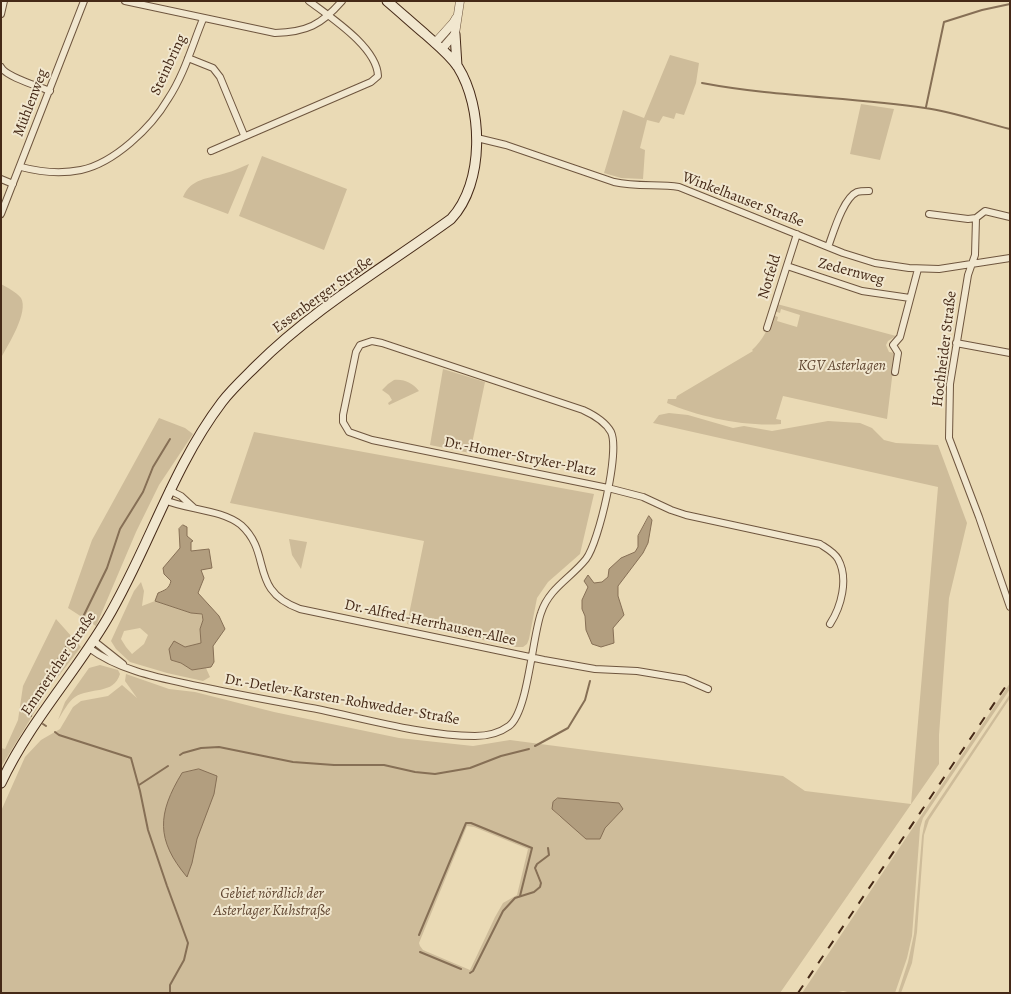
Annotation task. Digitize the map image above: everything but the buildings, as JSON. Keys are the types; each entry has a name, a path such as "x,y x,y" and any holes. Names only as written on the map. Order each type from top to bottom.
{"main road":[{"path":"387,1 439,46 457,66"},
{"path":"455,34 457,66"},
{"name":"Essenberger Straße","path":"138,560 169,490 206,426 223,401 278,344 326,307 423,240 451,219 460,209 466,199 471,181 477,138 476,120 468,91 457,66"},
{"name":"Emmericher Straße","path":"1,783 28,734 91,645 138,560"}],"street":[{"path":"1,14 4,1"},
{"name":"Mühlenweg","path":"1,214 84,1"},
{"path":"125,1 275,33 307,29 317,25 329,16 342,1"},
{"path":"210,151 375,80 378,76 378,70 366,48 309,1"},
{"path":"439,46 455,34 460,1"},
{"path":"439,46 458,14"},
{"name":"Steinbring","path":"20,167 48,172 82,170 109,158 138,136 160,112 173,92 203,19"},
{"path":"188,58 213,68 220,77 244,136"},
{"path":"2,69 50,90"},
{"name":"Winkelhauser Straße","path":"477,138 506,145 614,182 630,185 680,187 828,247 875,263 918,269 949,269 972,263 1010,258"},
{"path":"1,179 13,184"},
{"path":"828,247 840,214 845,206 854,194 869,191"},
{"path":"929,214 968,219 976,218 985,211 1010,216"},
{"path":"972,263 975,255 976,218"},
{"name":"Notfeld","path":"767,328 797,234"},
{"name":"Hochheider Straße","path":"972,263 968,275 950,384 948,438 1007,592 1010,607"},
{"name":"Zedernweg","path":"787,266 862,291 910,298"},
{"path":"895,372 898,353 893,345 900,337 918,269"},
{"name":"Dr.-Detlev-Karsten-Rohwedder-Straße","path":"91,645 126,666 151,676 419,730 476,736 500,732 510,726 516,719 522,700 540,614 547,599 555,588 586,559 592,548 608,488 613,457 613,438 606,425 584,410 382,343 372,341 360,345 354,362 342,415 345,428 355,435 428,452"},
{"path":"956,343 1010,353"},
{"name":"Dr.-Homer-Stryker-Platz","path":"428,452 608,488"},
{"path":"608,488 642,497 686,515 820,544 830,550 838,558 843,576 843,591 839,606 830,624"},
{"name":"Dr.-Alfred-Herrhausen-Allee","path":"169,490 181,496 196,509"},
{"name":"Dr.-Alfred-Herrhausen-Allee","path":"164,500 177,505 212,512 239,524 248,533 259,555 268,586 278,598 288,604 325,614 531,657 595,669 637,671 685,679 708,689"}],"green space":[{"path":"670,55 699,63 696,83 684,115 676,113 674,119 663,116 659,123 647,120 640,148 645,150 643,179 621,178 604,173 623,110 644,118"},
{"path":"861,104 894,109 880,160 850,154"},
{"path":"262,156 347,189 324,250 239,216"},
{"path":"249,164 228,214 183,197 186,191 195,183"},
{"path":"1,284 19,296 23,304 17,328 1,358"},
{"name":"KGV Asterlagen","path":"777,304 896,336 888,341 886,345 889,352 895,353 887,419 783,396 776,419 781,420 781,424 767,425 708,417 667,403 668,399 676,399 677,396 753,351 765,334 773,315 778,317 777,321 797,327 800,315 781,309 780,313 774,311"},
{"path":"443,369 485,382 470,453 430,445"},
{"path":"394,380 408,382 419,391 389,405 388,403 392,400 382,390"},
{"name":"Gebiet nördlich der Asterlager Kuhstraße","path":"669,413 688,415 733,428 744,426 772,431 828,421 860,423 872,428 884,440 896,443 938,445 967,523 949,598 939,735 939,764 780,993 1,993 1,811 25,757 41,740 60,729 73,707 81,701 108,696 122,685 137,698 125,681 126,674 169,689 195,692 274,712 399,738 473,746 510,740 783,776 805,791 911,804 938,487 653,423 659,415","holes":["602,802 619,804 623,809 605,828 560,817 552,809","467,826 474,827 528,849 517,895 503,903 470,970 423,950 419,943"]},
{"path":"159,418 185,428 193,434 159,485 136,532 96,626 68,608 92,540"},
{"path":"254,432 594,494 580,554 548,582 537,598 529,639 523,647 407,624 424,541 230,503"},
{"path":"289,539 307,542 301,569 292,555"},
{"path":"141,582 144,591 142,606 155,601 191,613 201,614 203,620 200,629 201,643 185,647 171,660 181,663 192,670 206,668 210,677 203,681 130,662 116,649 111,641 134,591","holes":["140,628 148,635 144,644 132,654 121,639 124,631"]},
{"path":"56,619 81,647 50,687 1,767 1,748 5,749 18,720 23,686"},
{"path":"100,665 118,670 120,674 117,681 107,688 75,697 58,720 65,702 89,668"},
{"path":"1010,683 1010,689 923,818 920,828 912,936 895,993 852,993 843,991 834,993 802,993"},
{"path":"1010,694 1010,698 929,820 924,835 917,932 912,963 901,993 898,993 908,962 914,934 922,836 925,821"}],"shaded area":[{"path":"649,516 652,520 648,543 643,553 618,586 618,596 624,615 613,628 614,643 601,647 592,644 586,630 585,616 582,609 582,600 588,587 584,581 588,575 594,583 602,582 608,577 609,569 621,558 635,552 638,547 638,536"},
{"path":"183,525 187,527 187,536 193,541 191,542 191,551 209,549 212,568 201,570 204,578 198,593 219,616 225,629 213,646 214,662 211,667 192,670 181,663 171,660 169,649 174,641 185,647 201,643 202,614 191,613 155,601 158,593 166,589 170,584 171,581 164,574 163,568 180,548 179,529"},
{"path":"199,769 217,776 214,794 197,839 187,877 177,864 165,839 164,814 168,801 182,773"},
{"path":"558,798 619,803 623,809 605,828 600,839 586,839 552,809 553,802"}],"waterway":[{"path":"926,107 944,22 982,10 1010,4"},
{"path":"702,83 730,88 925,108 1010,129"},
{"path":"82,619 107,568 120,529 143,492 153,467 170,439"},
{"path":"48,675 71,639"},
{"path":"535,746 568,728 585,700 590,681"},
{"path":"31,716 28,713 41,684"},
{"path":"55,732 59,735 131,758 148,830 188,943 184,960 170,985 170,993"},
{"path":"180,755 201,748 219,747 293,762 334,765 384,765 415,772 435,774 470,768 501,756 529,749"},
{"path":"139,785 168,766"},
{"path":"419,935 466,823 471,823 532,848 520,896"},
{"path":"470,973 473,971 503,911 515,898 534,892 540,887 541,883 535,868 537,864 549,855 548,848"},
{"path":"420,952 461,969"}],"railway":[{"path":"798,993 1010,680"}]}
